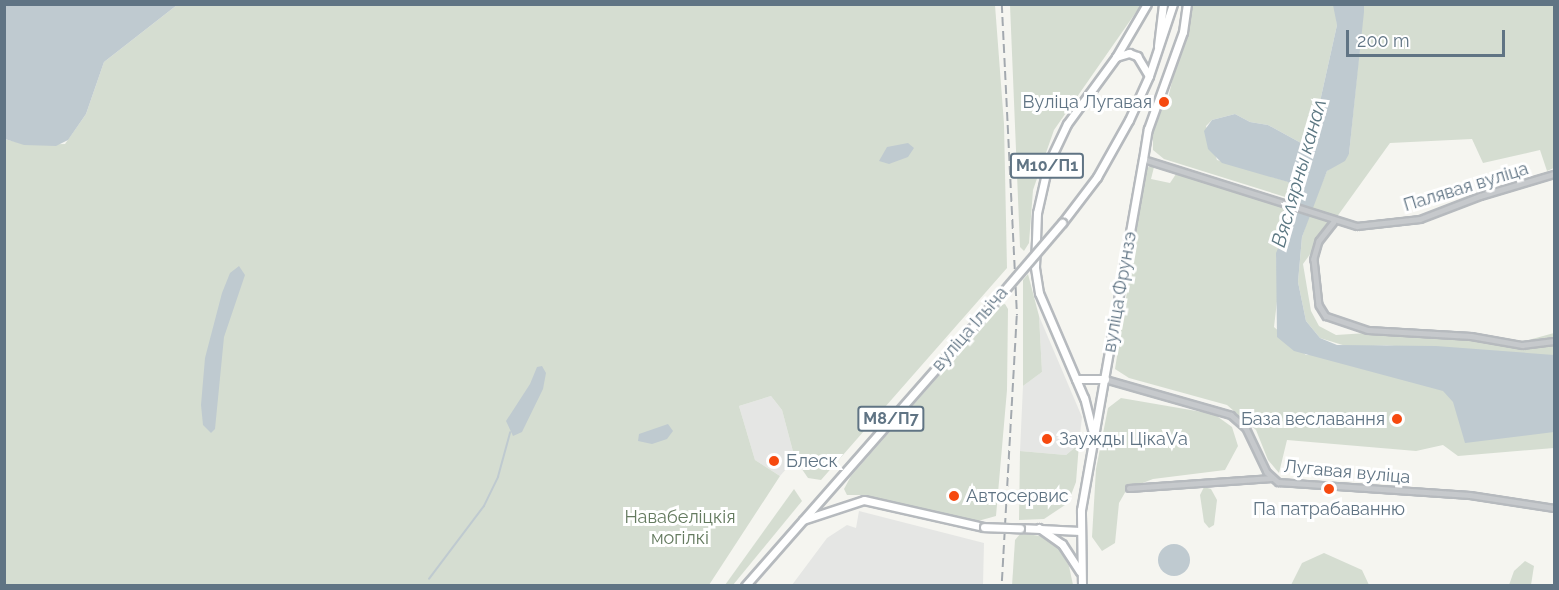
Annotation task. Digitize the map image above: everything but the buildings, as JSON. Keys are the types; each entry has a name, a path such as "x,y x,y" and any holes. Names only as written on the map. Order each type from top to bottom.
{"main road":[{"name":"М10/П1","path":"1094,438 1076,379 1039,293 1035,267 1036,213 1048,164 1058,142 1116,57 1147,4"},
{"name":"вуліца Ільіча","path":"1158,49 1163,4"},
{"name":"вуліца Ільіча","path":"745,585 1062,223 1107,160 1149,76 1173,4"},
{"name":"вуліца Фрунзэ","path":"1082,585 1080,531 1148,129 1183,32 1187,4"},
{"path":"1116,57 1129,53 1137,56 1149,76"},
{"path":"1076,379 1105,379"},
{"path":"801,520 864,500 984,527 1080,531"},
{"path":"1039,528 1062,544 1082,574"}],"street":[{"name":"Палявая вуліца","path":"1143,159 1334,222 1366,226 1420,219 1480,196 1554,174"},
{"path":"1334,222 1319,242 1314,259 1319,305 1326,316 1368,330 1471,336 1522,345 1554,341"},
{"name":"Лугавая вуліца","path":"1105,379 1231,415 1250,434 1272,478 1316,486 1470,495 1554,508"},
{"path":"1129,488 1272,478"}],"shaded area":[{"path":"1039,316 1082,417 1079,444 1066,455 1020,451 1023,386 1042,372"},
{"path":"771,396 782,410 795,459 780,476 755,460 739,406"},
{"path":"859,511 984,543 983,585 792,585 827,538 847,525 856,528"}],"green space":[{"name":"Навабеліцкія могілкі","path":"177,5 995,5 1004,124 1007,268 821,480 808,478 795,459 782,410 771,396 739,406 755,460 780,476 709,585 5,585 4,139 29,145 65,144 86,114 104,62"},
{"path":"1010,5 1141,5 1054,130 1033,190 1029,243 1024,251 1020,247"},
{"path":"1191,5 1333,5 1336,9 1337,25 1311,142 1301,143 1268,125 1250,122 1235,114 1212,120 1206,126 1217,160 1292,183 1299,191 1298,201 1164,159 1153,150 1153,127 1168,98"},
{"path":"1364,5 1554,5 1554,168 1547,171 1540,150 1483,163 1472,139 1390,143 1303,264 1311,311 1319,326 1336,335 1413,330 1521,342 1554,333 1554,448 1458,456 1443,445 1416,451 1287,440 1279,473 1268,460 1256,430 1227,405 1129,378 1115,369 1146,169 1150,166 1154,167 1151,179 1170,183 1176,174 1183,174 1295,209 1276,258 1279,284 1274,327 1306,355 1395,345 1349,347 1320,338 1306,321 1298,282 1302,237 1313,204 1327,171 1349,154"},
{"path":"1028,274 1039,316 1042,372 1023,386 1023,280"},
{"path":"1005,304 1008,309 1007,390 996,516 978,521 864,495 847,495 844,489 851,476 1001,305"},
{"path":"1121,398 1214,414 1232,427 1238,446 1225,470 1153,479 1127,489 1119,503 1115,543 1102,551 1092,537 1096,469 1108,408"},
{"path":"1079,444 1076,482 1068,503 1044,519 1019,520 1020,451 1066,455"},
{"path":"1204,487 1211,489 1217,500 1214,525 1209,528 1204,522 1200,495"},
{"path":"794,489 802,501 733,585 725,585"},
{"path":"1021,533 1046,537 1058,547 1069,566 1073,585 1012,586 1015,540"},
{"path":"1324,553 1362,570 1369,585 1291,585 1302,563"},
{"path":"1525,561 1534,566 1531,585 1509,585 1514,571"}],"water":[{"path":"4,5 177,5 104,62 86,114 68,140 56,146 24,145 5,139"},
{"name":"Вяслярны канал","path":"1333,5 1364,5 1364,12 1349,154 1345,161 1327,171 1302,237 1298,282 1306,321 1320,338 1337,345 1436,346 1554,355 1554,432 1465,443 1453,402 1443,391 1294,351 1277,337 1276,253 1295,209 1299,191 1288,182 1222,163 1208,149 1204,131 1212,120 1235,114 1250,122 1268,125 1301,143 1311,142 1337,25"},
{"path":"908,143 914,148 908,157 889,164 879,161 887,147"},
{"path":"239,266 245,275 224,337 215,429 211,433 203,425 201,405 205,358 222,293 230,273"},
{"path":"542,366 546,373 543,389 522,432 513,436 506,421 530,384 537,367"},
{"path":"668,424 673,431 667,439 652,444 638,441 639,434"},
{"path":"1174,544 1185,549 1190,560 1185,571 1174,576 1163,571 1158,560 1163,549"}],"waterway":[{"path":"429,579 484,506 498,477 510,433"}],"railway":[{"path":"1002,4 1017,316 1002,586"}],"place":[{"name":"Вуліца Лугавая","path":"1164,102"},
{"name":"База веславання","path":"1397,419"},
{"name":"Заужды ЦікаVа","path":"1047,439"},
{"name":"Блеск","path":"774,461"},
{"name":"Па патрабаванню","path":"1329,489"},
{"name":"Автосервис","path":"954,496"}]}
